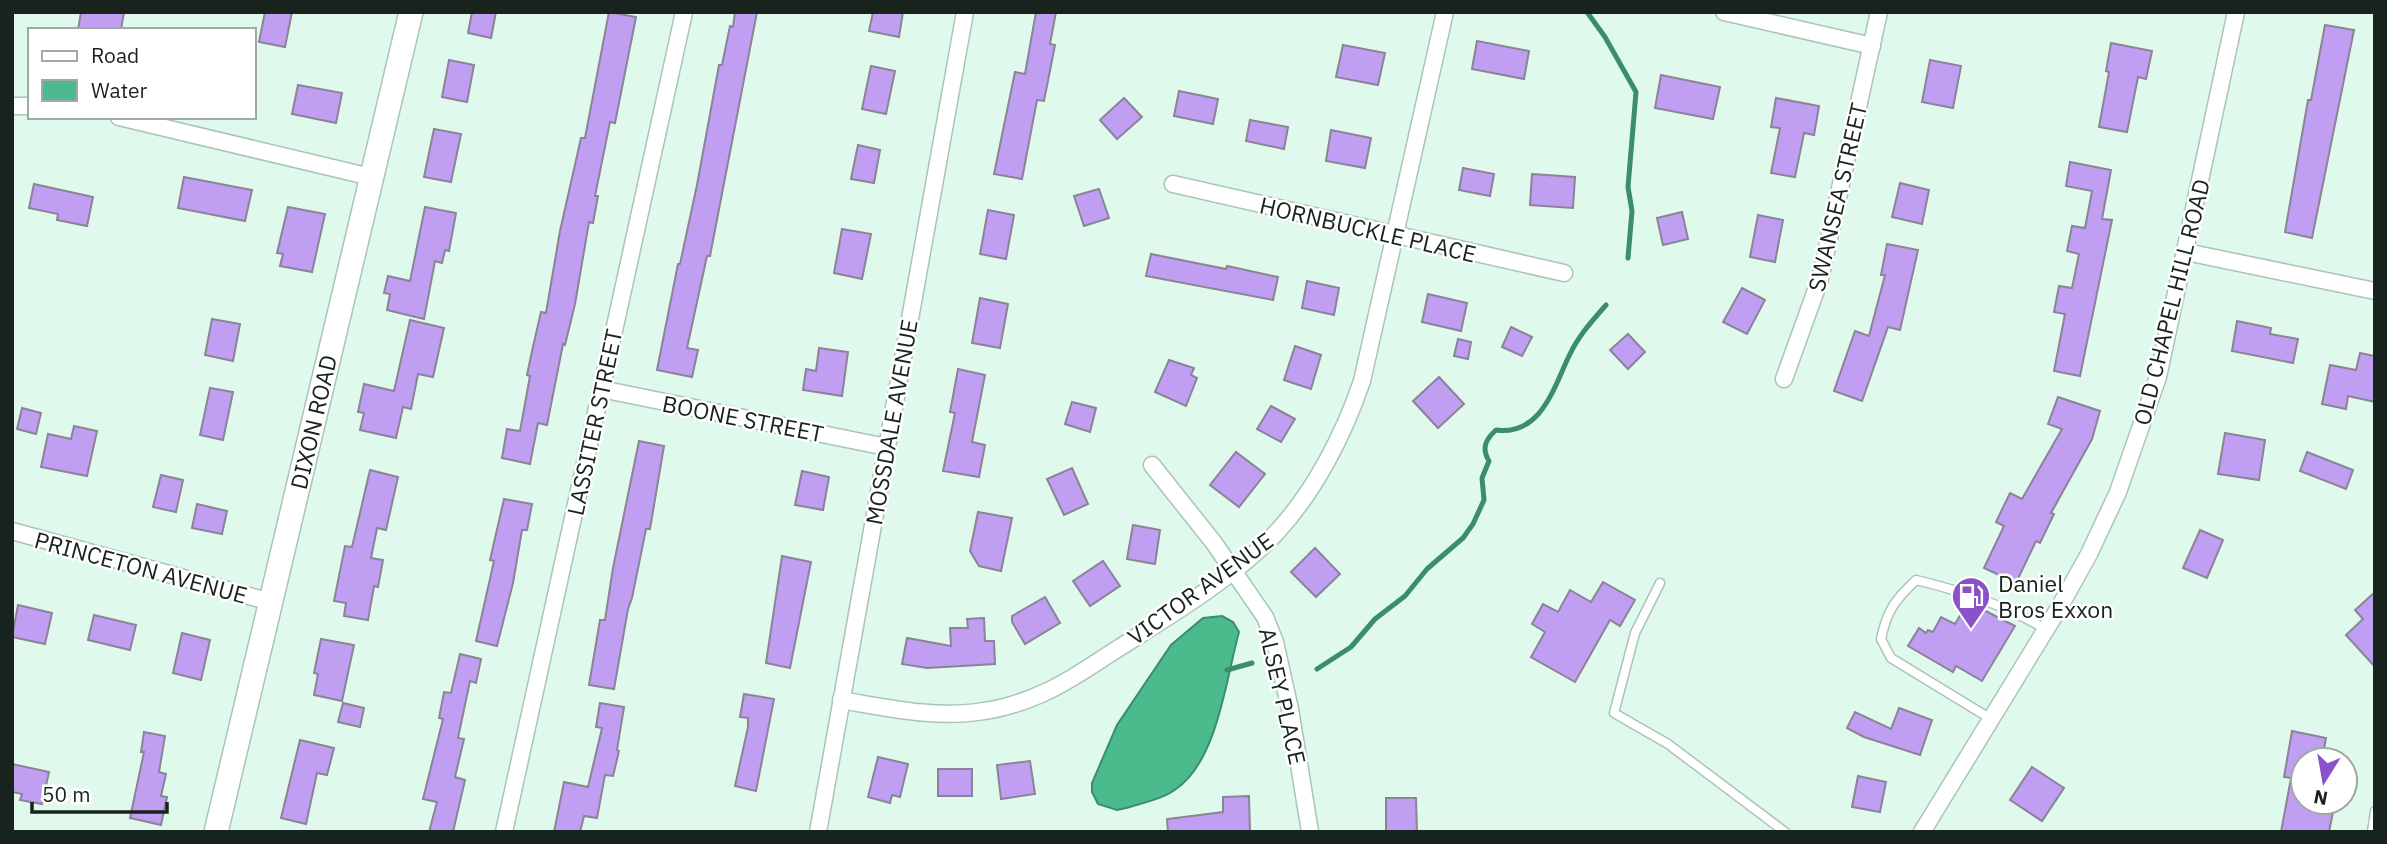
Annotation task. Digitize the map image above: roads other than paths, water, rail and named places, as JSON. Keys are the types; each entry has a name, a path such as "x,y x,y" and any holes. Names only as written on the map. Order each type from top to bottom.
{"street":[{"name":"DIXON ROAD","path":"216,832 411,12"},
{"name":"LASSITER STREET","path":"504,832 684,12"},
{"name":"MOSSDALE AVENUE","path":"818,832 965,12"},
{"name":"VICTOR AVENUE","path":"841,700 949,715 1015,704 1064,682 1170,615 1271,538 1296,508 1328,457 1353,408 1362,381 1445,12"},
{"path":"1724,12 1872,46"},
{"name":"SWANSEA STREET","path":"1784,379 1821,279 1879,12"},
{"name":"OLD CHAPEL HILL ROAD","path":"1922,832 2089,554 2118,492 2158,377 2236,12"},
{"path":"127,119 371,177"},
{"name":"HORNBUCKLE PLACE","path":"1173,184 1564,273"},
{"path":"2186,252 2375,291"},
{"name":"BOONE STREET","path":"601,389 886,447"},
{"name":"ALSEY PLACE","path":"1152,465 1233,569 1265,617 1275,642 1290,709 1310,832"},
{"name":"PRINCETON AVENUE","path":"12,531 271,602"}],"lane":[{"path":"1991,719 1891,658 1881,639 1885,618 1896,600 1916,580 1983,599 2020,614 2045,629"},
{"path":"1660,583 1635,633 1614,713 1668,744 1785,832"},
{"path":"2372,832 2375,811"}],"water":[{"path":"1222,616 1233,622 1239,632 1218,717 1202,759 1190,776 1165,795 1117,810 1098,804 1092,792 1092,783 1117,725 1171,645 1203,618"}],"waterway":[{"path":"1587,12 1605,37 1636,92 1628,187 1632,211 1628,258"},
{"path":"1317,669 1351,647 1375,619 1405,596 1427,569 1463,538 1484,500 1482,478 1489,461 1485,452 1487,440 1496,430 1512,430 1535,417 1552,394 1578,340 1606,305"},
{"path":"1227,670 1252,663"}],"place":[{"name":"Daniel Bros Exxon","path":"1971,630"}]}
